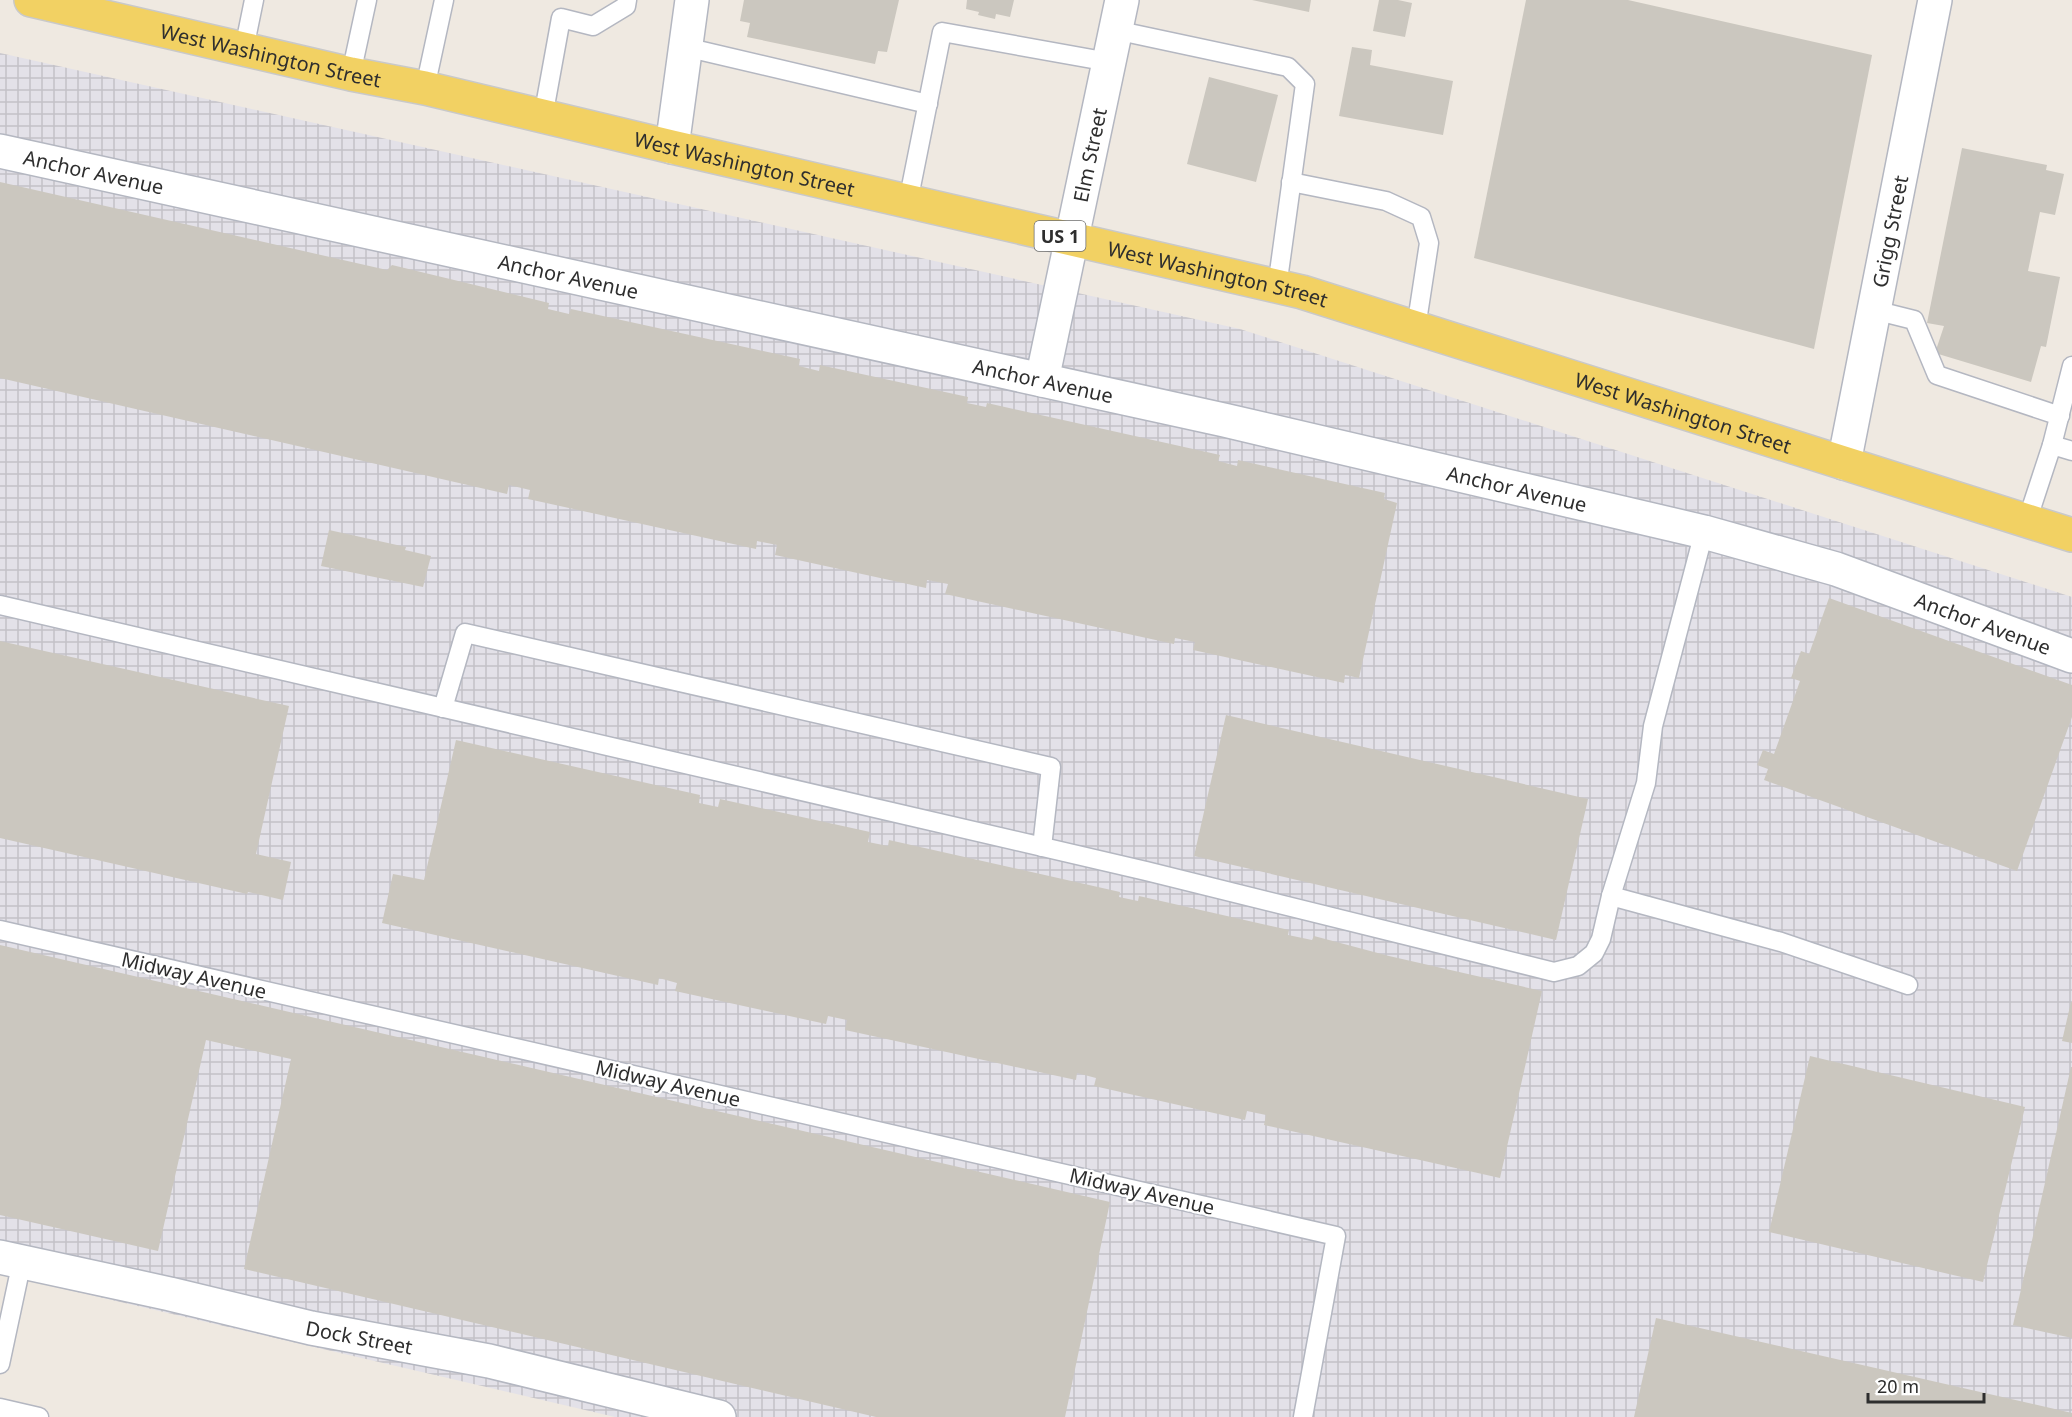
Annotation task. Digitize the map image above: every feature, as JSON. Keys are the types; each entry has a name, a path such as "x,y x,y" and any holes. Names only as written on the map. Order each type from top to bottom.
{"main road":[{"name":"West Washington Street","path":"31,0 83,6 244,49 351,74 425,88 1302,292 2072,535"}],"street":[{"path":"672,147 692,0"},
{"name":"Grigg Street","path":"1844,463 1935,0"},
{"name":"Elm Street","path":"1042,380 1119,15"},
{"name":"Anchor Avenue","path":"0,151 1224,420 1704,532 1836,569 2072,656"},
{"name":"Dock Street","path":"11,1259 311,1328 489,1361 718,1417"}],"lane":[{"path":"244,49 254,0"},
{"path":"351,74 367,0"},
{"path":"425,88 444,0"},
{"path":"543,117 561,18 594,26 626,6 627,0"},
{"path":"1119,15 1288,67 1305,84 1277,286"},
{"path":"908,202 942,32 1109,62"},
{"path":"685,47 928,104"},
{"path":"1291,183 1386,201 1421,217 1429,243 1416,328"},
{"path":"1874,310 1914,320 1937,375 2060,416"},
{"path":"2027,521 2052,445 2072,366"},
{"path":"2052,445 2072,451"},
{"path":"0,605 1042,847 1554,972 1578,966 1594,953 1601,939 1611,896 1646,783 1653,726 1704,532"},
{"path":"443,708 465,633 1051,767 1042,847"},
{"path":"1611,896 1781,942 1908,985"},
{"name":"Midway Avenue","path":"0,930 1336,1236 1303,1417"},
{"path":"0,1364 11,1259"},
{"path":"0,1408 39,1417"}],"shaded area":[{"path":"0,53 1240,329 2072,597 2072,1417 615,1417 0,1274"}],"building":[{"path":"744,0 899,0 887,52 878,51 875,64 747,37 750,23 740,21"},
{"path":"967,0 1014,0 1010,17 996,14 995,19 966,9"},
{"path":"1252,0 1311,0 1309,12"},
{"path":"1379,0 1412,3 1405,37 1373,31"},
{"path":"1526,0 1628,0 1872,55 1814,349 1474,258"},
{"path":"1352,47 1372,50 1370,65 1453,81 1443,135 1339,116"},
{"path":"1209,77 1278,95 1256,182 1187,164"},
{"path":"1962,148 2047,165 2046,170 2064,174 2055,215 2040,212 2028,271 2060,277 2046,347 2041,346 2031,382 1935,353 1944,326 1927,323"},
{"path":"0,182 387,270 392,265 549,303 548,309 569,314 571,309 800,359 799,366 819,371 820,365 968,397 967,403 986,407 987,403 1220,455 1218,461 1237,466 1238,460 1385,493 1384,499 1397,503 1359,678 1345,675 1344,683 1193,650 1195,642 1175,638 1174,644 945,594 948,584 927,580 926,588 775,555 777,545 757,541 756,549 528,499 530,490 509,485 507,494 0,378"},
{"path":"329,530 406,547 405,550 431,556 423,587 321,566"},
{"path":"1829,598 2072,685 2072,717 2017,871 1764,780 1768,769 1757,765 1763,750 1774,754 1800,681 1791,678 1801,651 1809,654"},
{"path":"0,641 289,706 256,854 291,862 283,900 248,892 247,894 0,838"},
{"path":"1226,715 1588,799 1556,940 1194,856"},
{"path":"456,740 700,795 699,803 718,807 720,799 870,832 868,842 888,846 889,840 1120,892 1119,897 1138,901 1139,896 1289,930 1288,935 1312,940 1314,936 1389,956 1542,991 1500,1178 1264,1125 1266,1115 1247,1111 1245,1120 1094,1086 1096,1078 1077,1073 1076,1080 845,1030 847,1020 828,1016 826,1024 675,991 677,983 659,978 658,985 382,923 393,874 424,880"},
{"path":"0,945 1110,1202 1065,1417 876,1417 244,1269 291,1059 206,1040 158,1251 0,1215"},
{"path":"2072,1002 2072,1043 2062,1041"},
{"path":"1810,1056 2025,1107 1983,1282 1769,1232"},
{"path":"2072,1067 2072,1338 2013,1325"},
{"path":"1656,1318 2072,1413 2072,1417 1634,1417"}]}
